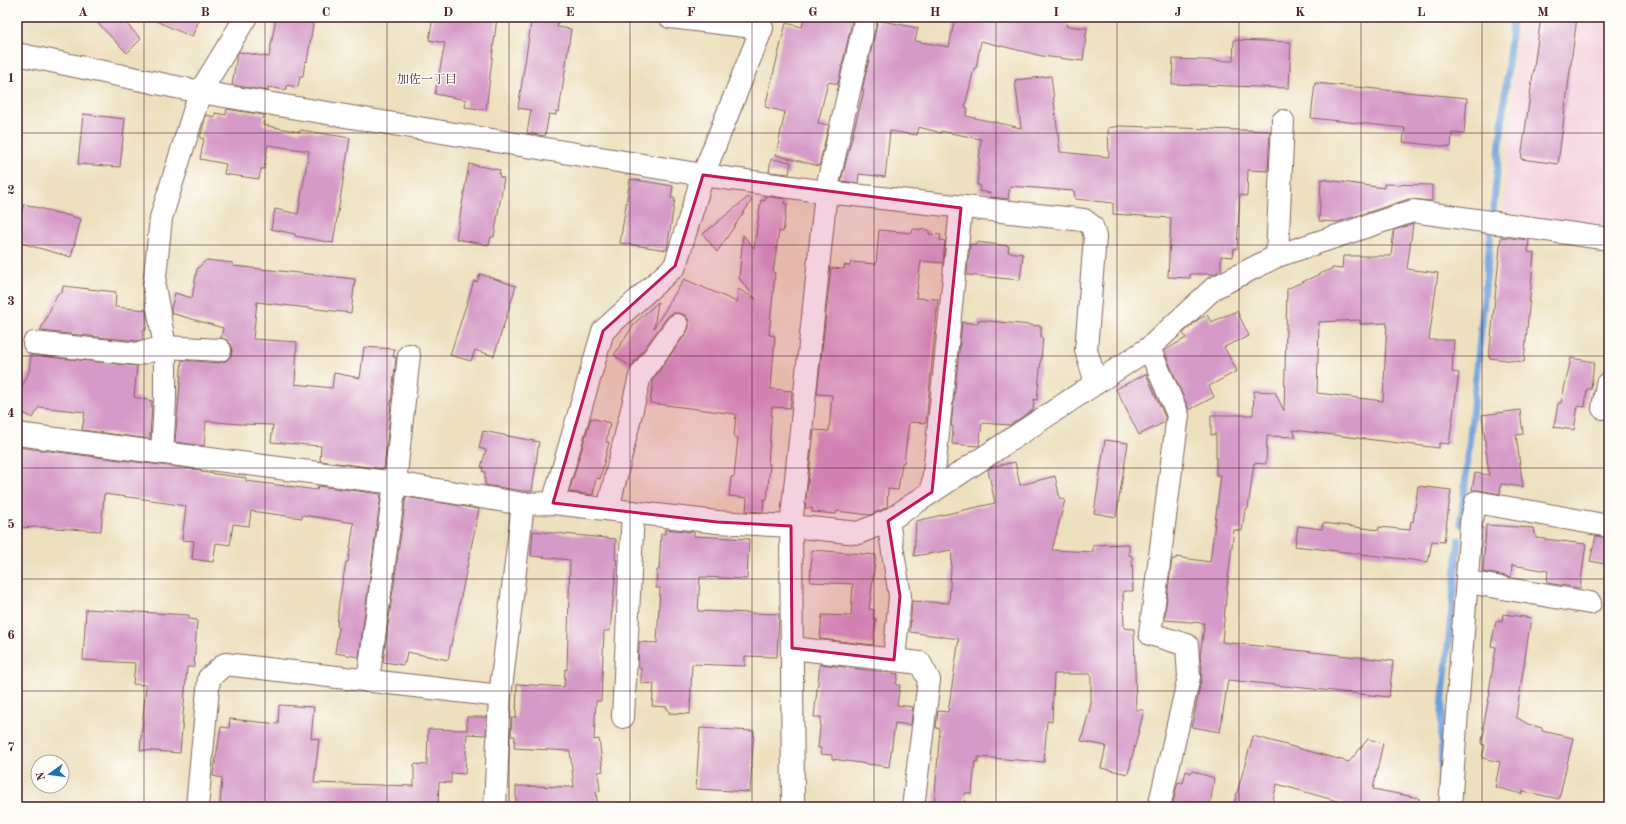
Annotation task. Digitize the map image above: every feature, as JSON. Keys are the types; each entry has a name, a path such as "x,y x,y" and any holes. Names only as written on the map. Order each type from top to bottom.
{"street":[{"path":"162,453 165,401 165,347 154,286 161,218 200,92 246,17"},
{"path":"553,503 603,331 675,266 703,175 763,22 670,17"},
{"path":"793,807 791,526 826,192 866,17"},
{"path":"17,54 200,92 703,175 826,192 961,208 1084,220 1092,226 1095,237 1086,350 1096,383"},
{"path":"1277,256 1283,121"},
{"path":"932,492 961,208"},
{"path":"17,434 395,483 523,504 553,503 717,522 791,526 858,533 888,521 1149,348 1214,288 1277,256 1414,211 1609,239"},
{"path":"608,509 640,376 677,325"},
{"path":"34,343 138,354 165,347 220,350"},
{"path":"1149,348 1178,415 1150,634 1187,646 1190,677 1159,807"},
{"path":"368,681 395,483 409,355"},
{"path":"1450,807 1471,522 1476,502 1609,526"},
{"path":"495,807 500,696 523,504"},
{"path":"623,717 633,512"},
{"path":"888,521 900,596 894,660"},
{"path":"1466,582 1590,603"},
{"path":"792,648 920,663 929,680 913,807"},
{"path":"197,807 208,678 225,664 500,696"}],"highlighted area":[{"path":"703,175 961,208 932,492 888,521 900,596 894,660 792,648 791,526 717,522 553,503 603,331 675,266"}],"shaded area":[{"path":"1519,17 1609,17 1609,229 1503,212"}],"building":[{"path":"92,17 120,17 141,39 127,53"},
{"path":"147,17 200,17 192,37"},
{"path":"276,17 299,17 311,19 310,23 313,24 307,62 305,61 303,76 300,76 298,87 287,85 286,90 268,87 268,91 232,85 237,55 239,52 269,57"},
{"path":"433,17 497,17 486,110 465,107 466,100 435,94 445,43 429,40"},
{"path":"532,17 559,17 557,27 571,29 559,112 556,111 556,115 549,114 545,136 527,133 531,110 518,108"},
{"path":"804,17 853,17 838,84 828,82 818,123 829,125 819,166 776,155 785,112 765,107 786,23 802,27"},
{"path":"955,17 1067,17 1066,26 1087,28 1083,61 1042,56 981,41 976,68 974,68 965,107 968,108 966,116 1021,128 1015,80 1051,76 1060,152 1109,157 1108,128 1120,126 1270,131 1268,171 1248,170 1247,196 1240,195 1237,249 1234,248 1233,257 1221,256 1221,271 1213,274 1190,274 1190,278 1168,277 1171,218 1113,214 1113,203 1075,199 1074,191 1010,186 1008,199 990,197 991,193 979,191 980,185 977,185 981,139 941,131 941,133 919,127 917,135 890,131 885,177 859,174 858,183 841,181 864,90 862,90 878,20 918,28 915,41 949,47"},
{"path":"1541,17 1577,17 1558,164 1521,159"},
{"path":"1234,40 1291,42 1289,88 1172,84 1173,59 1233,61"},
{"path":"1315,83 1467,98 1464,134 1452,133 1451,147 1403,142 1405,128 1311,118"},
{"path":"227,109 264,115 263,125 300,132 301,130 350,138 333,243 295,236 295,234 271,229 275,209 298,214 309,151 268,145 264,169 261,169 259,179 224,174 226,164 200,159 204,139 200,138 206,115 215,117 215,113 226,115"},
{"path":"83,114 125,119 120,167 78,164"},
{"path":"771,159 791,162 789,174 769,172"},
{"path":"469,164 500,170 499,177 504,178 494,237 491,237 489,245 456,239"},
{"path":"630,179 673,186 671,198 675,198 667,250 620,243"},
{"path":"1321,179 1384,188 1384,184 1432,185 1432,201 1409,199 1338,222 1319,221"},
{"path":"765,196 785,199 784,204 787,204 783,232 779,231 773,273 775,273 769,335 775,336 771,389 792,391 790,408 772,407 767,500 764,499 763,512 746,511 747,498 729,496 731,477 734,477 738,438 734,438 736,414 650,403 652,381 689,327 689,320 685,315 672,313 667,317 631,367 614,355 635,323 658,302 654,328 684,279 737,302 738,289 756,299 739,278 743,235 754,248 761,200 765,201"},
{"path":"748,197 752,200 717,252 703,234"},
{"path":"24,204 81,219 71,257 17,242 17,214 20,214"},
{"path":"1413,224 1407,269 1438,273 1429,340 1454,340 1452,372 1459,373 1449,444 1439,443 1439,448 1293,430 1296,437 1267,436 1266,464 1254,463 1248,509 1245,509 1242,531 1234,530 1222,642 1393,661 1389,697 1228,680 1220,732 1192,727 1201,680 1202,665 1200,656 1204,623 1164,620 1172,559 1176,559 1176,557 1210,562 1221,475 1216,475 1216,434 1211,435 1211,415 1253,415 1254,391 1275,392 1284,411 1287,289 1333,268 1342,269 1343,256 1391,256 1394,230","holes":["1360,320 1360,324 1387,323 1383,401 1317,393 1319,322"]},
{"path":"913,229 929,230 929,234 941,235 940,240 945,241 943,263 921,261 916,298 938,299 926,423 909,422 904,463 902,463 898,490 888,489 887,507 870,515 837,511 836,514 812,512 812,508 805,508 814,430 829,431 832,395 817,394 831,268 844,269 844,265 850,266 851,262 876,264 879,230 912,233"},
{"path":"1501,237 1529,240 1528,252 1534,253 1524,362 1489,358"},
{"path":"976,242 1009,246 1008,252 1023,254 1020,280 967,275 970,244 976,245"},
{"path":"206,260 233,263 233,266 355,279 351,313 257,302 253,339 297,342 295,384 332,388 334,373 360,378 364,347 395,349 393,357 396,357 384,469 320,461 321,446 271,442 273,425 206,421 204,446 175,442 182,360 218,363 226,361 231,356 232,351 231,344 227,340 221,338 223,328 171,313 175,293 192,298 197,269"},
{"path":"480,274 516,286 494,356 475,350 471,361 450,355 474,281 477,282"},
{"path":"63,286 116,292 115,307 146,310 146,330 143,330 142,340 137,341 40,331 58,293 62,293"},
{"path":"1237,311 1249,336 1224,347 1237,371 1209,386 1214,397 1189,410 1164,351 1186,338 1183,333 1199,319 1207,315 1211,322"},
{"path":"978,320 1041,326 1041,338 1043,338 1037,400 1034,399 1033,410 1010,425 982,423 979,446 952,444 953,426 951,426 962,322 978,324"},
{"path":"31,355 137,366 134,397 152,401 150,439 82,430 85,412 39,407 33,418 17,410 17,397 29,372"},
{"path":"1571,358 1594,362 1591,389 1587,389 1585,407 1578,406 1574,430 1554,427 1558,403 1561,403"},
{"path":"1146,374 1165,417 1165,422 1139,435 1116,389"},
{"path":"1520,410 1523,434 1516,435 1523,487 1501,484 1500,494 1472,490 1475,473 1489,475 1482,415"},
{"path":"591,418 610,423 606,442 609,442 600,479 596,478 593,495 569,492"},
{"path":"483,431 539,442 532,491 485,485 485,472 482,471 483,467 481,467 486,450 479,448"},
{"path":"1105,440 1128,443 1116,517 1094,513"},
{"path":"17,447 201,470 201,472 246,478 246,481 317,490 318,486 381,494 359,657 335,653 339,627 337,626 339,602 346,562 348,562 354,523 303,515 302,518 251,511 249,526 233,524 230,545 216,543 213,562 192,559 194,541 182,540 186,506 159,501 104,494 101,531 40,527 17,528"},
{"path":"1015,462 1020,485 1055,476 1060,499 1065,500 1052,550 1093,552 1093,545 1129,544 1129,555 1132,556 1133,591 1123,591 1124,628 1134,629 1136,710 1144,710 1128,774 1101,768 1106,746 1081,741 1091,704 1091,674 1054,674 1052,722 1047,721 1044,762 978,757 978,762 975,761 972,793 965,793 964,807 934,807 940,729 936,728 938,711 948,712 959,639 910,632 912,601 949,603 952,550 914,556 916,521 995,503 988,470 992,467"},
{"path":"1418,486 1451,490 1444,542 1432,541 1428,562 1295,546 1298,526 1322,529 1323,523 1379,530 1379,527 1410,530 1411,521 1413,522"},
{"path":"406,497 479,509 448,660 407,652 405,663 404,662 403,665 383,661"},
{"path":"1486,525 1534,528 1536,538 1586,544 1580,588 1547,583 1548,571 1512,565 1511,577 1483,572"},
{"path":"665,529 694,532 694,536 749,539 747,579 700,577 698,611 779,614 777,657 745,656 745,666 692,664 690,714 669,713 667,707 652,706 654,684 641,683 641,668 638,668 639,642 657,643 660,588 656,588 657,570 659,570 661,534 665,534"},
{"path":"533,531 616,539 615,560 617,560 610,631 604,631 601,701 596,701 594,740 599,739 603,771 598,772 600,791 596,792 598,807 516,807 516,786 574,787 570,751 514,748 515,736 511,736 512,718 516,718 517,684 564,687 565,669 567,670 570,560 531,556"},
{"path":"1596,536 1609,538 1609,565 1590,561"},
{"path":"812,550 876,555 869,609 874,610 873,619 876,619 873,645 820,639 822,615 851,616 853,584 810,582"},
{"path":"86,609 189,615 189,619 197,620 194,667 187,667 180,753 140,750 146,685 133,684 135,663 83,660"},
{"path":"1503,614 1531,618 1516,717 1528,724 1542,728 1542,731 1573,738 1559,799 1523,791 1522,794 1495,787 1500,762 1482,758 1485,745 1481,744 1485,728 1483,728 1490,692 1496,647 1491,646 1496,621 1502,622"},
{"path":"820,664 898,674 896,685 900,685 897,705 913,707 911,725 895,723 889,767 832,759 832,755 820,754 821,748 818,748 821,717 814,717"},
{"path":"279,705 314,707 311,738 319,739 314,783 414,786 414,764 427,765 428,729 467,730 467,717 487,717 486,735 467,734 465,774 451,773 451,783 439,782 438,807 223,807 223,804 220,804 222,778 213,776 221,727 229,728 230,719 278,724"},
{"path":"700,728 754,731 750,792 696,789"},
{"path":"1253,736 1349,762 1368,739 1383,743 1373,789 1419,798 1418,807 1343,807 1344,803 1277,784 1271,807 1233,807"},
{"path":"1186,771 1191,773 1192,771 1214,778 1210,807 1172,807 1178,782 1183,783"}],"waterway":[{"path":"1461,524 1513,17"},
{"path":"1441,791 1442,707 1459,540"}],"district":[{"name":"加佐一丁目","path":"427,80"}]}
